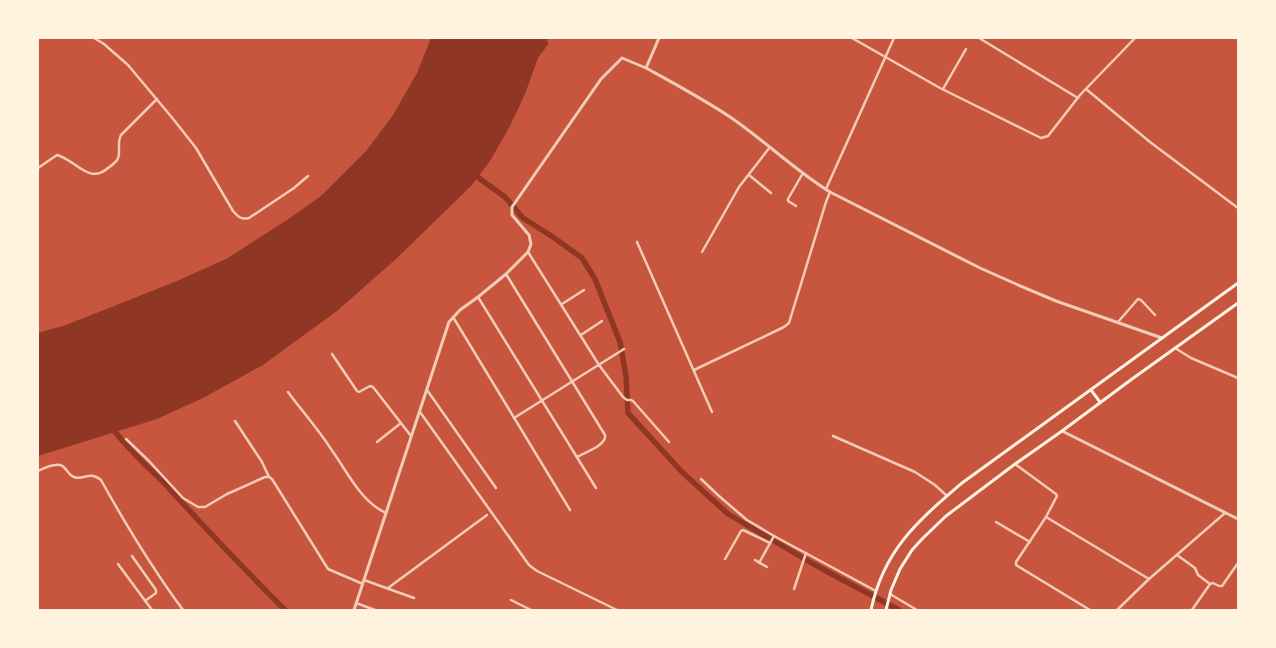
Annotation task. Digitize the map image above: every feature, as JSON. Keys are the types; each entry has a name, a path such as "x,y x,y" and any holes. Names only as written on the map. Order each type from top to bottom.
{"main road":[{"path":"871,610 876,591 888,564 900,543 926,515 947,496 962,483 1238,283"},
{"path":"886,609 890,594 900,570 912,550 922,538 946,516 1015,464 1238,303"},
{"path":"1091,390 1100,402"}],"street":[{"path":"94,38 104,44 128,65 157,99 196,148 233,211 238,216 242,218 249,218 294,188 308,176"},
{"path":"646,68 659,38"},
{"path":"852,38 943,89 1041,138 1048,136 1078,98 1135,38"},
{"path":"826,189 894,38"},
{"path":"979,38 1078,98"},
{"path":"943,89 966,49"},
{"path":"354,610 447,328 452,317 506,274 528,252 531,239 512,215 512,207 601,79 622,58 646,68 732,119 830,192 980,268 1056,301 1162,338"},
{"path":"1086,89 1150,142 1238,208"},
{"path":"38,168 57,155 90,173 95,175 100,174 119,157 118,144 121,136 157,99"},
{"path":"702,252 739,187 770,147"},
{"path":"796,206 788,201 788,198 803,173"},
{"path":"749,175 771,193"},
{"path":"694,370 787,325 830,192"},
{"path":"636,242 712,412"},
{"path":"528,252 599,365 625,400 633,401 669,442"},
{"path":"506,274 603,430 606,438 603,443 577,457"},
{"path":"562,304 584,290"},
{"path":"478,297 596,488"},
{"path":"1118,322 1138,299 1141,300 1155,315"},
{"path":"452,317 570,510"},
{"path":"581,335 602,321"},
{"path":"1175,348 1191,358 1238,378"},
{"path":"514,418 624,349"},
{"path":"332,354 357,391 362,391 370,386 373,387 402,423 411,437"},
{"path":"427,390 496,488"},
{"path":"288,392 331,448 365,498 371,504 386,513"},
{"path":"420,412 529,565 537,571 617,610"},
{"path":"235,421 328,569 414,598"},
{"path":"377,442 402,423"},
{"path":"1062,431 1238,519"},
{"path":"833,436 915,472 935,485 947,496"},
{"path":"126,439 149,461 183,498 198,507 204,507 227,494 265,477 269,477"},
{"path":"1015,464 1056,494 1057,499 1016,562 1016,565 1090,610"},
{"path":"38,471 60,465 64,467 68,474 73,477 78,478 93,475 101,480 140,548 183,610"},
{"path":"701,479 718,496 747,520 876,591"},
{"path":"1117,610 1149,579 1225,513"},
{"path":"388,588 487,516"},
{"path":"1046,517 1149,579"},
{"path":"996,522 1030,542"},
{"path":"725,559 743,530 770,543"},
{"path":"759,563 774,536"},
{"path":"794,589 806,553"},
{"path":"1177,555 1195,568 1198,575 1210,584 1213,583 1219,586 1222,586 1238,563"},
{"path":"132,556 156,590 155,595 145,601"},
{"path":"755,560 767,567"},
{"path":"118,564 150,609"},
{"path":"1192,610 1210,584"},
{"path":"890,594 917,610"},
{"path":"511,600 531,610"},
{"path":"356,603 375,610"}],"shaded area":[{"path":"431,38 548,38 547,42 549,43 538,58 525,94 510,126 490,161 471,186 397,258 337,311 263,365 203,398 157,419 38,456 38,333 66,325 177,281 228,258 321,196 367,150 393,115 417,73"}],"waterway":[{"path":"472,173 505,197 523,218 582,258 595,279 620,342 626,376 628,413 682,472 728,514 815,565 899,610"},
{"path":"111,426 129,449 165,484 224,548 285,610"}]}
